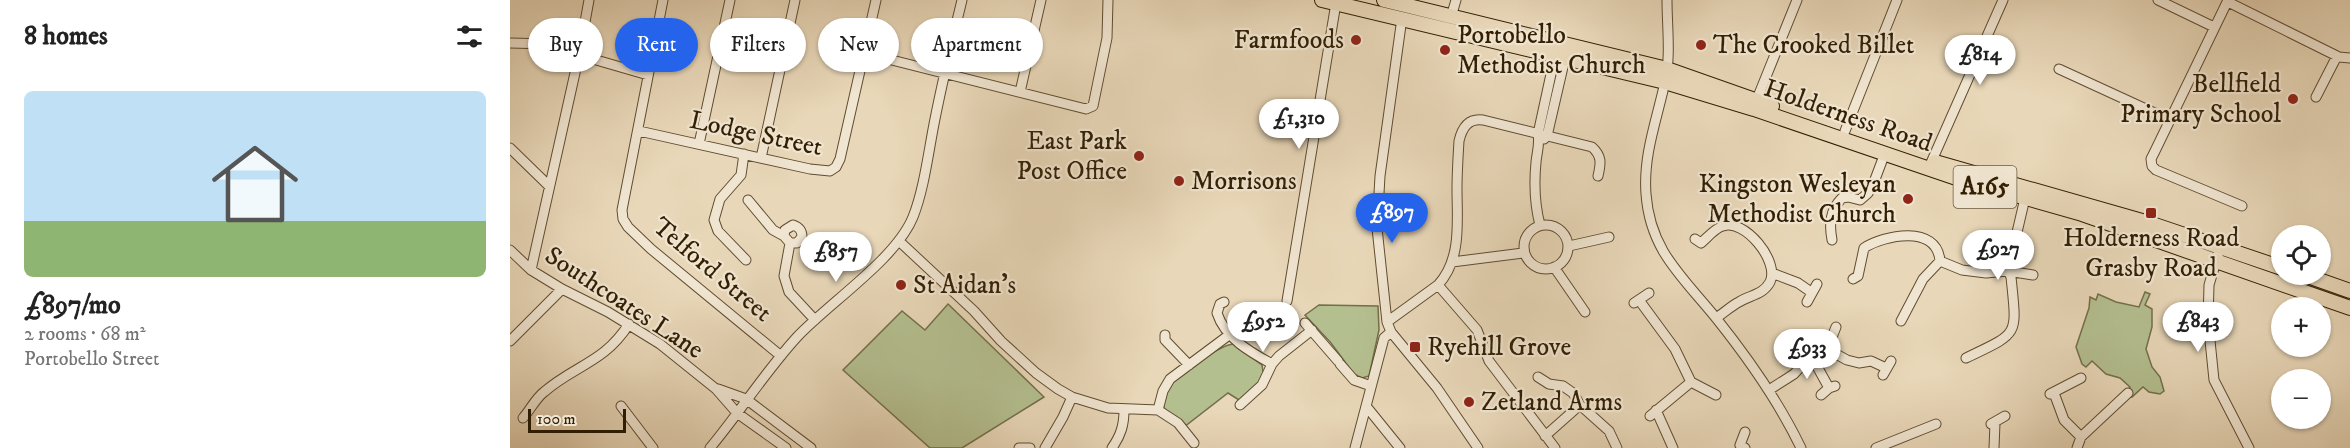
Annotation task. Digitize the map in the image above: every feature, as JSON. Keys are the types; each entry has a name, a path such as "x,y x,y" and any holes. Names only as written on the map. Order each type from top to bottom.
{"highway":[{"name":"Holderness Road","path":"1322,0 1562,50 1666,75 1885,153 2074,201 2218,254 2347,306"},
{"name":"Holderness Road","path":"1384,0 1562,50"},
{"name":"Holderness Road","path":"1755,105 1845,131 1930,165 2025,198 2218,254 2271,266"},
{"path":"2331,283 2349,288"}],"street":[{"path":"586,18 589,0"},
{"name":"Telford Street","path":"663,0 622,210 623,219 628,227 651,249 781,356"},
{"path":"699,144 730,0"},
{"path":"761,158 795,0"},
{"name":"Lodge Street","path":"872,18 876,0"},
{"path":"710,448 781,356 815,320 899,242 913,216 962,0"},
{"path":"1020,92 1041,0"},
{"path":"899,62 1086,110 1093,106 1107,38 1108,0"},
{"path":"1451,17 1456,0"},
{"path":"1667,0 1666,75 1645,174 1648,217 1663,255 1716,318 1769,390 1801,448"},
{"path":"1755,105 1797,0"},
{"path":"1845,131 1897,0"},
{"path":"1930,165 2003,0"},
{"path":"2158,0 2214,27"},
{"path":"2242,206 2156,170 2152,166 2151,159 2228,1 2337,56 2350,58"},
{"path":"1287,302 1336,3"},
{"path":"1402,18 1380,176 1377,228 1387,322 1391,332 1437,388 1478,448"},
{"path":"510,43 528,43"},
{"path":"1540,225 1535,194 1536,162 1562,50"},
{"path":"2316,97 2337,56"},
{"path":"603,62 648,75"},
{"path":"2060,69 2170,120"},
{"path":"531,270 575,72"},
{"name":"Lodge Street","path":"639,131 830,171 836,167 840,159 860,72"},
{"path":"1387,322 1438,285 1445,278 1452,262 1456,243 1457,176 1462,130 1469,123 1478,119 1542,138 1592,147 1599,153 1601,171"},
{"path":"510,148 549,186"},
{"path":"1832,241 1830,220 1837,202 1848,196 1860,200 1868,193 1885,153"},
{"path":"744,154 741,175 720,200 714,220 718,231 746,260"},
{"path":"1969,353 2003,340 2012,333 2015,322 2011,277 2008,271 2025,198"},
{"path":"748,200 773,230 787,240 784,276 789,292 815,320"},
{"path":"1540,225 1558,228 1565,236 1569,246 1564,261 1554,267 1543,269 1534,266 1523,253 1522,243 1526,236 1540,225"},
{"path":"1695,239 1701,243 1721,226 1737,228 1754,237 1764,249 1772,273 1769,283 1758,294 1740,301 1716,318"},
{"path":"1853,279 1858,276 1864,248 1875,241 1893,236 1913,236 1930,242 1939,252 1940,261 1923,279 1912,307 1902,321"},
{"path":"1569,246 1610,237"},
{"path":"899,242 974,311 1001,341 1036,373 1072,397 1108,408 1158,410 1178,423 1194,443"},
{"name":"Southcoates Lane","path":"510,250 531,270 561,289 629,324 660,345 717,389 737,413 786,448"},
{"path":"1452,262 1523,253"},
{"path":"2218,254 2210,285 2208,321 2214,380 2249,448"},
{"path":"1940,261 1962,270 1986,273 2008,271 2033,275"},
{"path":"1554,267 1585,312"},
{"path":"1772,273 1814,288 1808,302"},
{"path":"1438,285 1477,330 1489,361 1555,448"},
{"path":"2347,306 2349,288"},
{"path":"510,341 561,289"},
{"path":"1649,292 1637,302 1675,350 1692,382 1713,391"},
{"path":"1218,305 1219,320 1229,335 1272,364"},
{"path":"523,418 543,392 618,342 629,324"},
{"path":"1240,405 1262,385 1272,364 1308,326 1354,380 1371,386"},
{"path":"1833,330 1831,348 1836,354 1847,360 1859,363 1871,361 1887,368"},
{"path":"1355,448 1384,338 1391,332"},
{"path":"1158,410 1163,391 1170,379 1229,335"},
{"path":"1163,340 1189,365"},
{"path":"1769,390 1794,374 1804,363 1831,348"},
{"path":"1813,359 1832,387 1821,395"},
{"path":"1538,377 1549,384 1563,386 1573,393 1580,405 1609,431 1617,448"},
{"path":"2081,378 2052,394 2064,420 2081,437"},
{"path":"1673,448 1653,413 1692,382"},
{"name":"Southcoates Lane","path":"717,389 746,399 811,448"},
{"path":"1045,448 1072,397"},
{"path":"2077,448 2081,437 2125,399"},
{"path":"1545,436 1580,405"},
{"path":"621,406 653,448"},
{"path":"1366,406 1400,448"},
{"path":"1112,448 1120,437 1124,423 1124,410"},
{"path":"1994,448 1993,423 2005,416"},
{"path":"1876,448 1936,424"},
{"path":"1739,447 1744,432"},
{"path":"1019,448 1030,448"}],"green space":[{"path":"2145,292 2150,294 2145,305 2152,309 2152,327 2146,349 2152,367 2160,377 2164,391 2160,394 2149,392 2143,387 2132,397 2126,393 2130,387 2120,378 2106,374 2092,361 2086,367 2082,364 2076,347 2089,308 2090,297 2096,300 2098,294 2116,302 2139,307"},
{"path":"948,304 1044,397 962,448 930,448 843,370 902,311 925,330"},
{"path":"1319,305 1378,306 1379,330 1369,376 1362,378 1354,374 1331,343 1305,315"},
{"path":"1233,344 1262,365 1264,378 1239,400 1228,393 1184,427 1164,408 1164,398 1169,387 1202,360"}],"place":[{"name":"Farmfoods","path":"1356,40"},
{"name":"The Crooked Billet","path":"1701,45"},
{"name":"Portobello Methodist Church","path":"1445,50"},
{"name":"Bellfield Primary School","path":"2293,99"},
{"name":"East Park Post Office","path":"1139,156"},
{"name":"Morrisons","path":"1179,181"},
{"name":"Kingston Wesleyan Methodist Church","path":"1908,199"},
{"name":"Holderness Road Grasby Road","path":"2151,213"},
{"name":"St Aidan's","path":"901,285"},
{"name":"Ryehill Grove","path":"1415,347"},
{"name":"Zetland Arms","path":"1469,402"}]}
